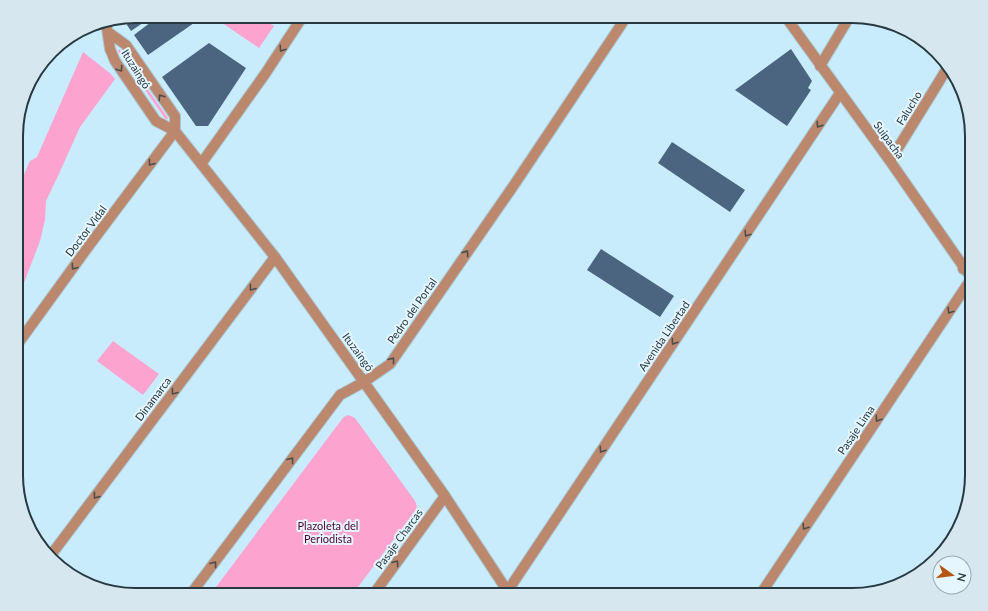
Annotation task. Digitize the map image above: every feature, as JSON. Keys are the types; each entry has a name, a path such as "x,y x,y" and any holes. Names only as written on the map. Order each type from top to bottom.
{"street":[{"path":"201,164 265,74 298,23"},
{"name":"Pedro del Portal","path":"195,588 340,395 364,382 390,364 514,185 622,23"},
{"name":"Suipacha","path":"790,23 890,161 963,269"},
{"path":"820,66 846,23"},
{"path":"107,27 108,32"},
{"name":"Ituzaingó","path":"108,32 126,45 175,116 175,131"},
{"name":"Ituzaingó","path":"108,32 110,49 121,71 156,121 175,131 275,257 445,496 506,588"},
{"name":"Falucho","path":"890,161 945,72"},
{"name":"Avenida Libertad","path":"512,588 840,93"},
{"name":"Doctor Vidal","path":"23,337 175,131"},
{"name":"Dinamarca","path":"53,552 275,257"},
{"name":"Pasaje Lima","path":"765,588 965,289"},
{"name":"Pasaje Charcas","path":"378,588 445,496"}],"green space":[{"path":"222,23 270,23 274,26 259,48"},
{"path":"119,49 168,118 166,120 118,51"},
{"path":"83,52 111,74 115,79 80,127 46,201 45,220 40,241 23,285 23,177 30,161 37,157"},
{"path":"113,341 159,374 143,395 97,361"},
{"name":"Plazoleta del Periodista","path":"347,415 355,418 415,501 417,506 415,511 357,588 215,588 336,427"}],"building":[{"path":"143,23 131,31 128,24"},
{"path":"150,23 194,23 148,55 134,35"},
{"path":"209,43 246,68 208,126 196,126 162,77"},
{"path":"791,49 812,81 808,88 811,90 787,126 735,90"},
{"path":"672,142 745,190 730,212 658,163"},
{"path":"601,249 674,296 660,317 587,270"}]}
